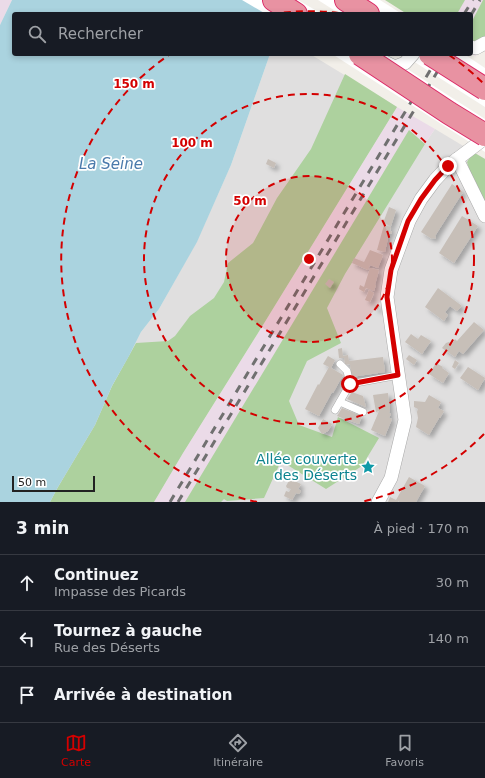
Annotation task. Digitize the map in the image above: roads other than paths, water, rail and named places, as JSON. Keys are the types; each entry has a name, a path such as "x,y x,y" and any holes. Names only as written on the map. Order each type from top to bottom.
{"highway":[{"path":"274,0 293,12"},
{"path":"346,0 365,12"},
{"path":"363,56 485,134"},
{"path":"433,56 485,89"}],"street":[{"path":"473,47 476,48 485,43"},
{"path":"373,56 395,67 404,63 411,56"},
{"path":"378,502 392,478 405,420 387,297 391,270 408,221 421,199 448,166 485,138"},
{"path":"457,159 485,216"}],"lane":[{"path":"335,410 350,384 347,371 340,364"},
{"path":"350,384 398,375"},
{"path":"340,402 363,412"}],"water":[{"name":"La Seine","path":"12,0 287,0 284,12 12,12 12,56 269,56 231,165 197,242 159,309 141,332 112,386 95,425 50,502 0,502 0,25"}],"railway":[{"path":"465,12 473,0"},
{"path":"473,12 480,0"},
{"path":"170,502 439,56"},
{"path":"178,502 447,56"}],"place":[{"name":"Allée couverte des Déserts","path":"368,467"}]}
